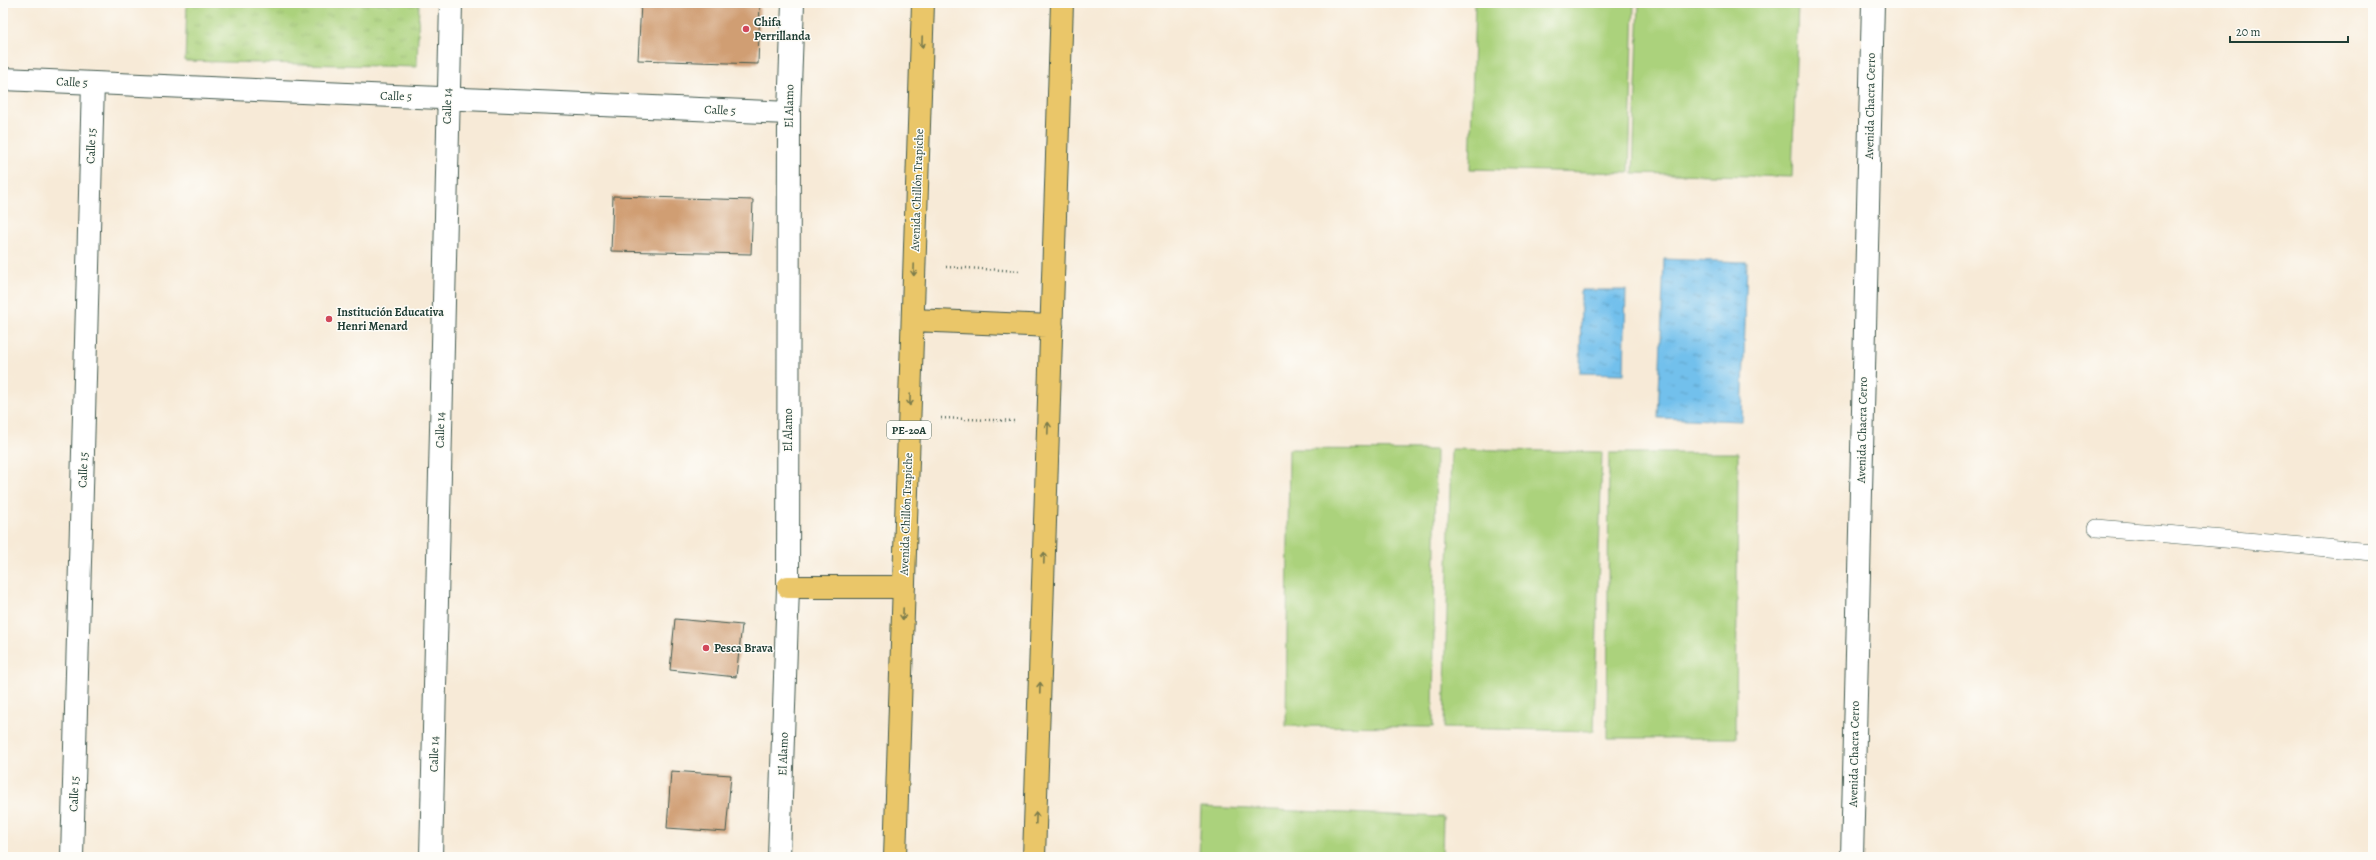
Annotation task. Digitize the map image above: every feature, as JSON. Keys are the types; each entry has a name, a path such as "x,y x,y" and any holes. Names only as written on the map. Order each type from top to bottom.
{"main road":[{"name":"Avenida Chillón Trapiche","path":"895,857 923,3"},
{"path":"1034,857 1062,3"},
{"path":"913,320 1052,326"},
{"path":"788,587 904,587"}],"street":[{"name":"Calle 14","path":"431,857 447,98 451,3"},
{"name":"El Alamo","path":"779,857 788,587 789,113 793,3"},
{"name":"Avenida Chacra Cerro","path":"1852,857 1873,3"},
{"name":"Calle 5","path":"3,79 789,113"},
{"name":"Calle 15","path":"72,857 93,83"}],"lane":[{"path":"2097,528 2373,552"}],"path":[{"path":"915,265 1053,273"},
{"path":"910,417 1049,422"}],"green space":[{"path":"187,3 419,3 417,67 185,61"},
{"path":"1475,3 1634,3 1629,173 1470,169"},
{"path":"1639,3 1798,3 1792,177 1633,173"},
{"path":"1289,449 1436,450 1433,727 1286,726"},
{"path":"1451,449 1602,452 1594,731 1444,728"},
{"path":"1609,453 1738,453 1736,738 1607,738"},
{"path":"1201,807 1443,817 1442,857 1199,857"}],"water":[{"path":"1664,259 1747,262 1742,421 1658,418"},
{"path":"1581,290 1626,290 1624,374 1580,373"}],"building":[{"path":"641,3 760,3 758,64 638,60"},
{"path":"613,196 753,200 751,254 611,251"},
{"name":"Pesca Brava","path":"675,619 742,625 736,677 670,670"},
{"path":"671,771 731,775 726,832 667,828"}],"place":[{"name":"Chifa Perrillanda","path":"746,29"},
{"name":"Institución Educativa Henri Menard","path":"329,319"},
{"name":"Pesca Brava","path":"706,648"}]}
